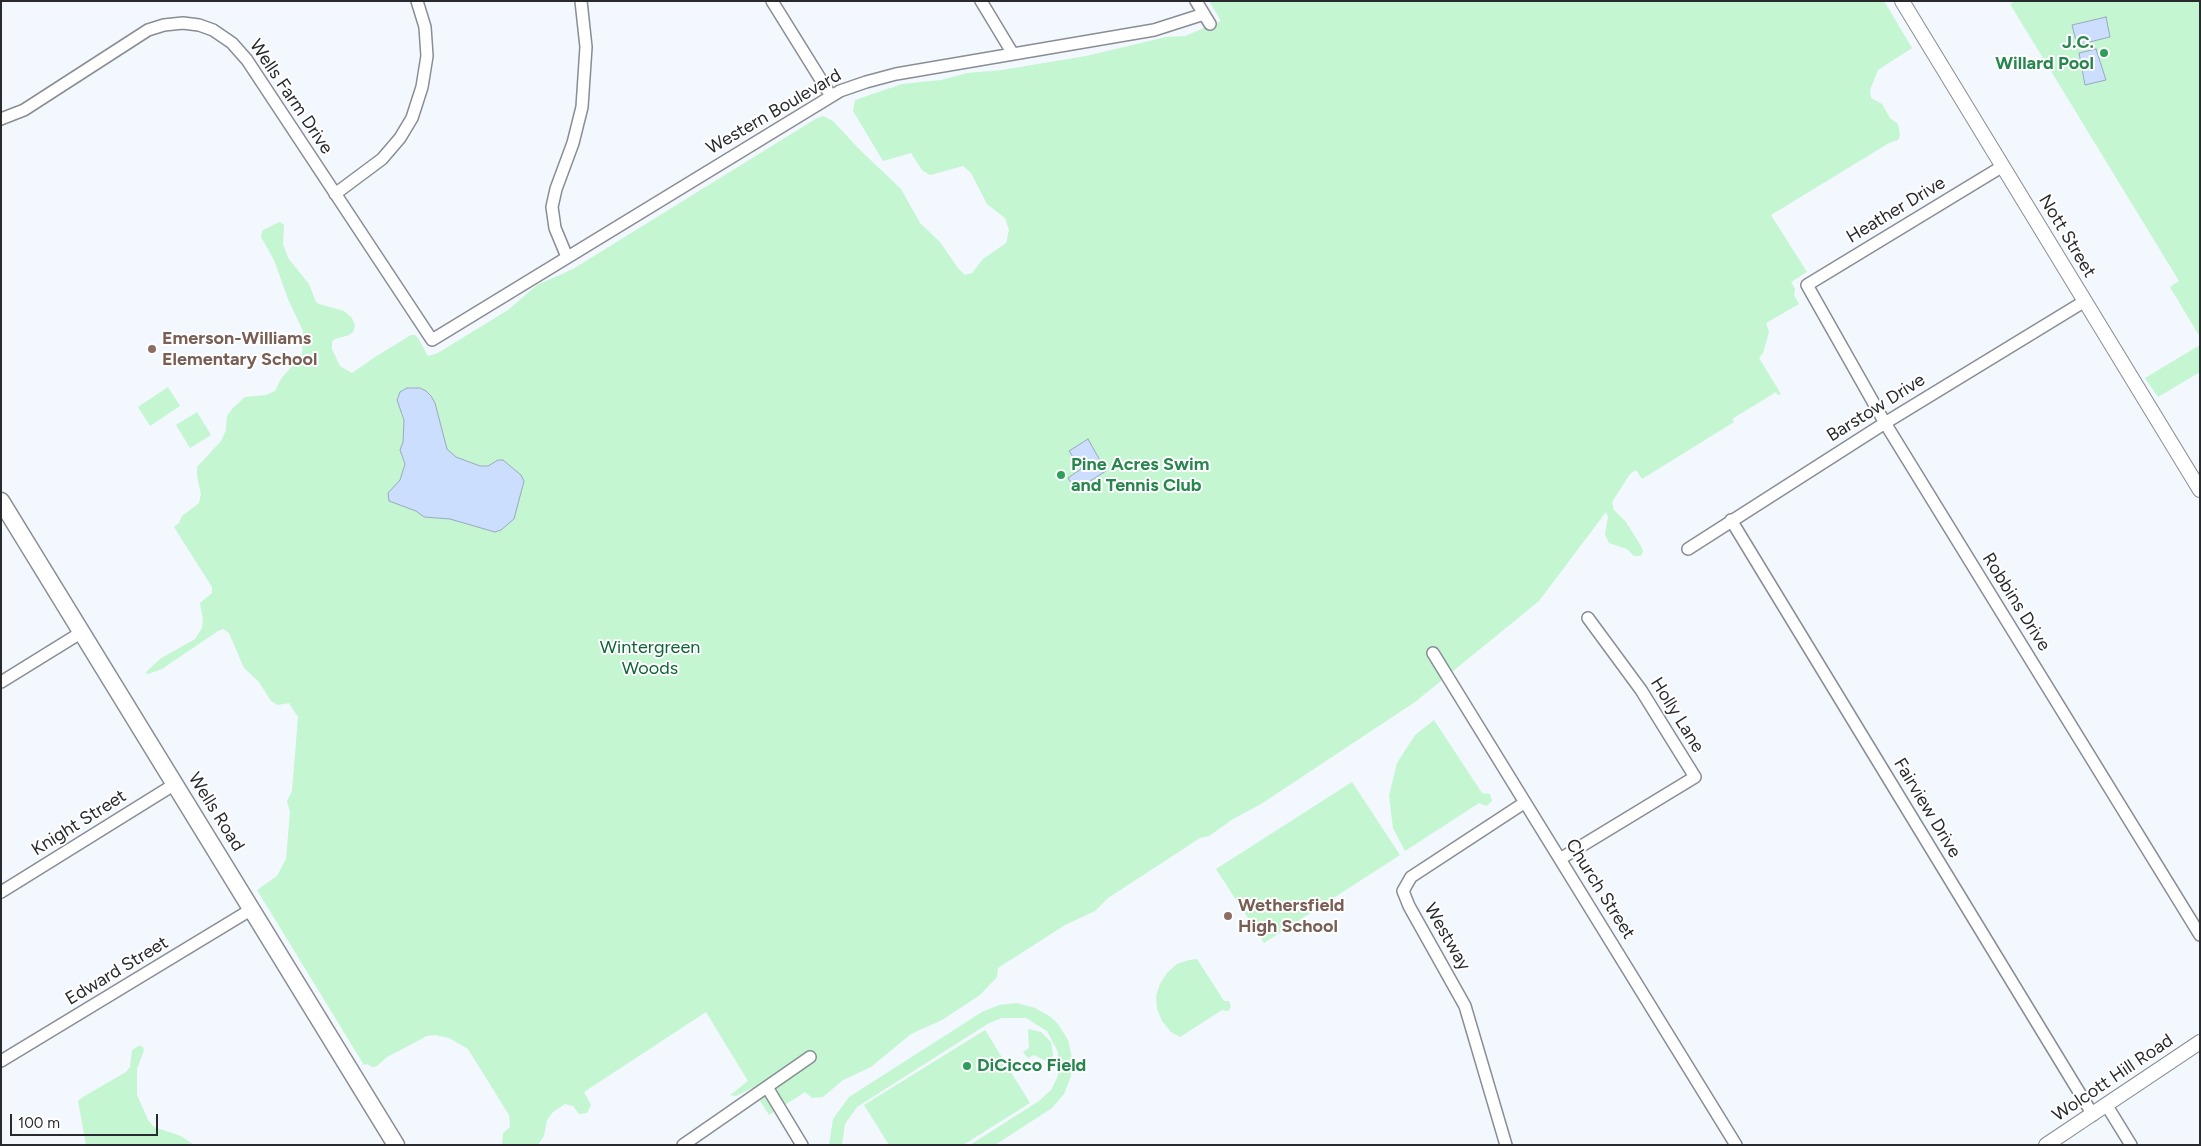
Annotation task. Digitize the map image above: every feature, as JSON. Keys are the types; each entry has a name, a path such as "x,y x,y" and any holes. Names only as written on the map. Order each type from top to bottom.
{"main road":[{"name":"Wells Road","path":"1,501 396,1145"}],"street":[{"path":"335,194 382,159 397,143 412,118 422,87 427,56 425,27 417,1"},
{"path":"567,257 555,228 552,207 556,189 575,135 582,106 586,47 581,1"},
{"path":"772,1 831,96"},
{"path":"981,1 1013,54"},
{"name":"Western Boulevard","path":"431,340 831,96 853,86 886,76 1150,31 1207,19 1196,1"},
{"name":"Nott Street","path":"1902,1 2200,490"},
{"name":"Wells Farm Drive","path":"1,120 24,110 148,30 174,24 199,25 224,36 243,54 431,340"},
{"name":"Heather Drive","path":"1808,285 2002,166"},
{"name":"Robbins Drive","path":"1808,285 1885,423 2200,935"},
{"name":"Barstow Drive","path":"1688,549 1730,520 1885,423 2085,301"},
{"name":"Fairview Drive","path":"1730,520 2093,1114"},
{"name":"Holly Lane","path":"1560,859 1695,777 1646,697 1588,618"},
{"path":"1,682 82,632"},
{"name":"Church Street","path":"1433,653 1736,1145"},
{"name":"Knight Street","path":"1,892 175,784"},
{"name":"Westway","path":"1506,1145 1465,1006 1408,906 1404,892 1411,877 1524,803"},
{"name":"Edward Street","path":"1,1062 252,910"},
{"name":"Wolcott Hill Road","path":"2046,1145 2200,1042"},
{"path":"683,1145 810,1057"},
{"path":"768,1087 802,1145"},
{"path":"2107,1106 2131,1145"}],"green space":[{"name":"Wintergreen Woods","path":"1209,1 1884,1 1912,48 1878,70 1870,90 1871,98 1882,104 1890,118 1898,124 1900,135 1898,140 1889,143 1771,215 1807,272 1791,282 1795,289 1794,295 1799,304 1766,323 1769,332 1763,353 1759,358 1781,394 1778,395 1776,392 1732,419 1734,422 1642,479 1636,470 1630,474 1612,502 1614,510 1626,522 1641,546 1643,551 1641,556 1634,556 1627,549 1609,543 1605,534 1608,517 1606,512 1539,601 1415,702 1261,804 1233,819 1209,836 1200,838 1108,898 1095,911 1065,925 998,968 997,977 980,995 942,1020 911,1034 871,1067 843,1080 823,1097 812,1098 805,1092 769,1115 752,1088 736,1096 730,1095 748,1081 706,1012 584,1092 591,1105 587,1113 579,1114 573,1106 565,1104 553,1112 547,1120 544,1136 538,1145 502,1145 503,1133 510,1127 509,1115 468,1049 449,1038 435,1035 427,1036 387,1057 377,1066 364,1065 257,890 277,876 286,859 290,812 287,801 292,791 298,717 289,703 278,705 271,701 259,682 244,668 229,633 223,629 162,669 148,674 145,673 160,659 195,639 202,628 203,619 200,603 212,593 212,587 174,527 179,523 182,516 199,503 201,494 197,467 221,441 226,430 227,416 233,408 245,397 266,395 275,391 281,379 302,354 303,331 288,299 274,260 261,237 262,231 280,222 284,225 283,244 288,258 309,284 316,302 344,311 352,318 355,326 353,332 335,339 332,342 332,349 340,366 352,373 411,335 415,335 418,338 428,356 438,353 508,310 537,285 573,269 823,116 833,121 901,189 920,223 940,242 965,275 972,273 983,259 1006,243 1009,230 1005,218 987,204 971,173 963,166 930,175 922,170 911,153 883,161 853,111 855,100 902,84 941,80 967,73 1002,70 1086,56 1166,37 1185,36 1221,21"},
{"path":"2015,1 2200,1 2200,337 2170,287 2179,281 2010,4"},
{"path":"2200,345 2200,372 2158,397 2145,378"},
{"path":"168,387 180,406 150,426 138,407"},
{"path":"197,412 211,435 190,448 176,425"},
{"path":"1434,720 1482,793 1490,794 1492,801 1486,806 1479,803 1405,851 1393,828 1389,796 1397,763 1415,735"},
{"path":"1352,782 1400,855 1264,943 1216,869"},
{"path":"1197,959 1224,1001 1229,1001 1231,1007 1228,1011 1222,1010 1180,1037 1171,1032 1162,1021 1157,1009 1156,996 1160,984 1167,973 1177,964"},
{"path":"1017,1003 1035,1008 1051,1017 1068,1040 1072,1058 1071,1076 1064,1094 1052,1108 995,1145 970,1145 1039,1101 1051,1090 1058,1076 1058,1052 1047,1031 1026,1018 1002,1018 989,1023 857,1107 845,1124 842,1145 829,1145 833,1119 849,1097 982,1012 999,1005"},
{"path":"1028,1029 1041,1032 1051,1042 1053,1055 1050,1063 1034,1055 1028,1058 1023,1052 1029,1048"},
{"name":"DiCicco Field","path":"985,1030 1030,1103 963,1145 889,1145 864,1105"},
{"path":"142,1046 144,1050 137,1069 137,1095 148,1120 154,1127 181,1136 194,1145 86,1145 78,1101 126,1072 130,1067 132,1050"}],"water":[{"path":"2106,17 2110,37 2077,45 2072,25"},
{"path":"2096,49 2106,80 2085,85 2079,53"},
{"path":"407,388 420,388 431,396 435,403 447,449 456,457 480,466 488,466 498,460 503,460 521,475 524,481 514,519 501,530 495,532 450,519 424,517 416,511 389,501 388,493 400,480 405,464 400,450 403,442 404,420 397,400 400,392"},
{"path":"1088,439 1106,471 1076,490 1068,478 1081,469 1069,451"}],"place":[{"name":"J.C. Willard Pool","path":"2104,53"},
{"name":"Emerson-Williams Elementary School","path":"152,349"},
{"name":"Pine Acres Swim and Tennis Club","path":"1061,475"},
{"name":"Wethersfield High School","path":"1228,916"},
{"name":"DiCicco Field","path":"967,1066"}]}
